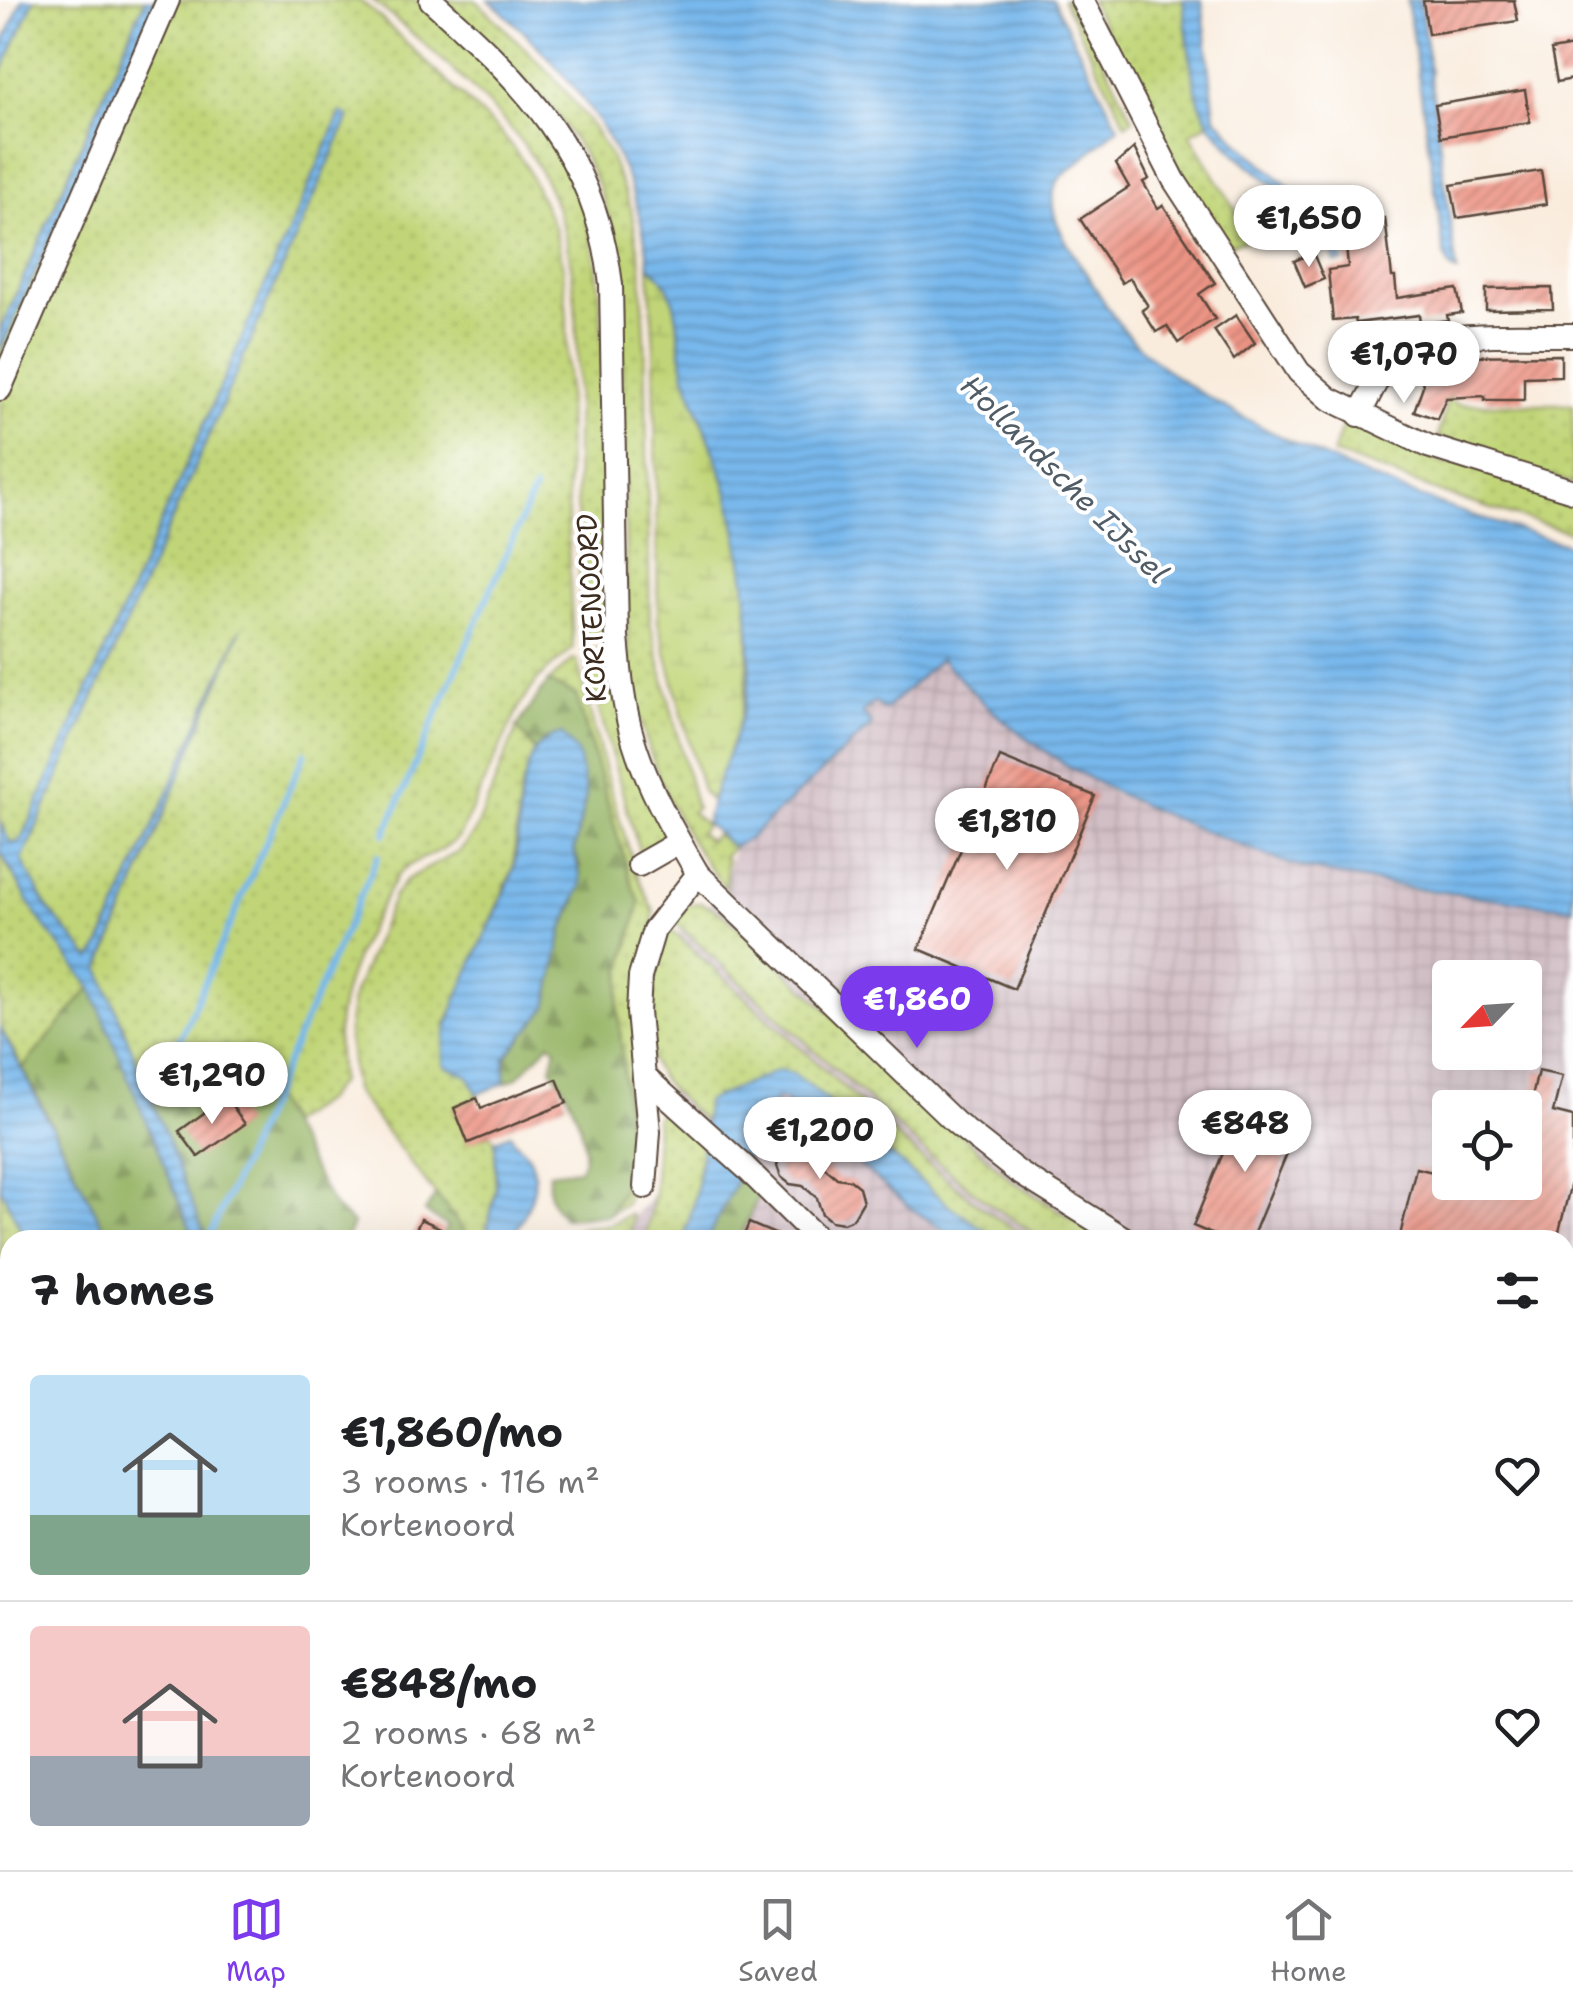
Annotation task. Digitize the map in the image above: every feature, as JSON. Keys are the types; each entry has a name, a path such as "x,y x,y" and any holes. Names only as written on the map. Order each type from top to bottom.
{"street":[{"path":"0,389 168,0"},
{"name":"KORTENOORD","path":"431,0 538,107 564,140 596,208 611,284 617,637 622,690 637,751 679,842 698,874 956,1123 1018,1172 1111,1230"},
{"path":"1082,0 1174,180 1299,372 1330,399 1428,446 1573,491"},
{"path":"1359,415 1376,382 1396,357 1425,342 1474,336 1573,335"},
{"path":"639,865 679,842"},
{"path":"645,1187 649,1132 638,1012 643,961 663,916 698,874"},
{"path":"646,1078 809,1230"}],"shaded area":[{"path":"940,659 999,717 1053,757 1115,795 1366,881 1425,892 1573,908 1573,1230 620,1230 666,1181 672,940 725,889 733,847 750,838 872,725 863,713 874,701 886,710"}],"green space":[{"path":"34,0 145,0 0,331 0,76"},
{"path":"156,0 162,0 0,378 0,352"},
{"path":"172,0 359,0 503,135 525,164 555,229 563,267 573,648 539,678 520,705 459,837 397,876 368,930 346,986 337,1033 340,1081 325,1100 289,1123 270,1094 222,1085 151,1102 100,969 241,629 97,952 90,960 48,909 22,860 348,117 23,837 17,843 9,841 0,821 0,399"},
{"path":"372,0 416,0 492,70 545,129 573,179 585,211 601,308 607,629 583,641 576,475 577,336 570,260 562,223 530,154 498,114"},
{"path":"443,0 476,0 555,78 609,154 631,208 641,265 645,338 650,622 696,809 691,812 706,825 699,833 709,841 716,834 733,847 723,857 727,860 726,889 687,835 660,779 641,719 628,655 620,283 611,224 582,153 553,109"},
{"path":"1063,0 1073,0 1133,119 1126,124"},
{"path":"1090,0 1183,0 1194,78 1209,123 1190,134 1243,223 1271,221 1275,227 1225,246 1182,179"},
{"path":"649,266 660,276 674,302 686,378 726,485 744,576 749,653 746,691 727,765 710,800 702,791 658,622"},
{"path":"1448,397 1456,404 1573,404 1573,484 1438,437"},
{"path":"1344,422 1445,464 1457,461 1573,500 1573,533 1465,501 1333,453"},
{"path":"606,650 610,656 667,842 640,854 590,679 586,653"},
{"path":"574,659 637,875 654,912 638,1079 639,1176 624,1204 608,1215 625,1186 628,1127 618,1007 622,970 640,902 576,695 548,682"},
{"path":"548,682 576,695 640,902 622,970 618,1007 628,1127 625,1186 608,1215 564,1218 550,1197 549,1173 579,1169 584,1147 577,1117 551,1068 556,1049 550,1043 517,1078 505,1083 505,1058 547,1007 563,929 576,902 580,867 574,849 586,796 546,738 535,751 517,727"},
{"path":"517,727 535,751 520,793 513,869 447,1023 478,1094 454,1108 468,1142 491,1134 495,1140 496,1189 487,1230 463,1230 354,1090 348,1033 352,998 394,896 406,880 460,851 476,830"},
{"path":"0,851 91,987 23,1068 0,1027"},
{"path":"702,903 725,915 1012,1181 1090,1230 1029,1230 929,1155 676,923 674,916 689,904"},
{"path":"665,930 674,932 913,1151 1015,1230 984,1230 951,1207 809,1085 704,1122 665,1084 650,1054 646,1018"},
{"path":"91,987 191,1230 105,1230 23,1068"},
{"path":"222,1085 271,1094 334,1207 353,1224 350,1230 203,1230 151,1102"},
{"path":"666,1106 703,1139 686,1230 647,1230 654,1194 656,1117"},
{"path":"739,1171 761,1190 743,1230 712,1230"},
{"path":"0,1187 21,1230 0,1230"},
{"path":"436,1194 463,1230 445,1230 447,1226 425,1212"},
{"path":"630,1214 633,1219 630,1230 573,1230 607,1225"}],"water":[{"path":"22,0 34,0 0,76 0,51"},
{"path":"145,0 156,0 0,352 0,331"},
{"name":"Hollandsche IJssel","path":"489,0 1053,0 1119,127 1060,178 1053,210 1072,252 1135,342 1199,392 1280,437 1445,506 1573,546 1573,908 1374,882 1271,858 1142,805 1084,775 1001,718 940,659 885,710 874,702 863,713 872,725 750,838 733,847 706,823 748,688 750,648 745,585 726,485 686,378 674,303 660,276 649,266 630,186 596,118 548,57"},
{"path":"1183,0 1202,0 1215,116 1241,144 1332,223 1339,234 1343,262 1335,263 1326,230 1236,154 1209,123 1192,72"},
{"path":"1407,0 1420,0 1457,272 1445,257"},
{"path":"341,112 349,117 22,860 48,909 91,959 241,628 100,969 203,1230 191,1230 91,987 37,916 0,851 0,821 9,841 17,843 23,837"},
{"path":"562,734 578,754 586,796 574,849 582,884 563,929 547,1007 505,1058 505,1083 478,1094 468,1076 445,1066 449,1024 513,870 521,796 531,759 545,741"},
{"path":"0,1027 105,1230 21,1230 0,1187"},
{"path":"779,1070 792,1073 951,1207 984,1230 944,1230 909,1207 777,1098 712,1230 686,1230 696,1189 706,1101"},
{"path":"510,1134 534,1169 534,1190 516,1230 487,1230 496,1189 495,1140"}],"building":[{"path":"1514,0 1518,21 1428,34 1423,1"},
{"path":"1573,46 1573,79 1557,82 1551,50"},
{"path":"1525,90 1530,122 1441,137 1435,105"},
{"path":"1134,148 1149,179 1143,182 1158,208 1163,205 1215,283 1199,294 1215,319 1178,343 1167,326 1156,332 1142,310 1148,306 1130,278 1122,283 1080,219 1129,187 1116,164"},
{"path":"1541,171 1546,204 1457,218 1451,185"},
{"path":"1385,218 1397,298 1457,289 1462,313 1447,315 1448,320 1420,324 1419,315 1356,323 1355,319 1333,321 1328,270 1348,267 1344,223"},
{"path":"1313,253 1324,279 1305,287 1294,261"},
{"path":"1552,288 1553,309 1486,310 1486,289"},
{"path":"1236,315 1255,343 1234,360 1214,330"},
{"path":"1561,355 1561,376 1524,377 1524,400 1446,398 1437,419 1414,411 1423,386 1419,361 1443,356"},
{"path":"1000,757 1095,796 1014,989 919,949"},
{"path":"1538,1071 1562,1076 1553,1112 1573,1117 1573,1174 1559,1230 1401,1230 1416,1168 1432,1172 1432,1200 1542,1200 1542,1090 1534,1090"},
{"path":"557,1079 567,1103 468,1143 454,1108 477,1098 481,1108"},
{"path":"226,1097 245,1124 198,1157 179,1131"},
{"path":"1243,1104 1298,1127 1255,1230 1202,1230 1193,1226"},
{"path":"801,1142 815,1148 822,1165 837,1178 850,1180 859,1187 863,1202 853,1219 843,1223 831,1221 822,1214 817,1198 803,1186 790,1184 781,1177 779,1155 790,1144"},
{"path":"421,1219 443,1229 443,1230 416,1230"},
{"path":"749,1223 765,1230 746,1230"}],"waterway":[{"path":"385,834 534,490"},
{"path":"165,1073 305,753"},
{"path":"212,1230 378,856"}]}
